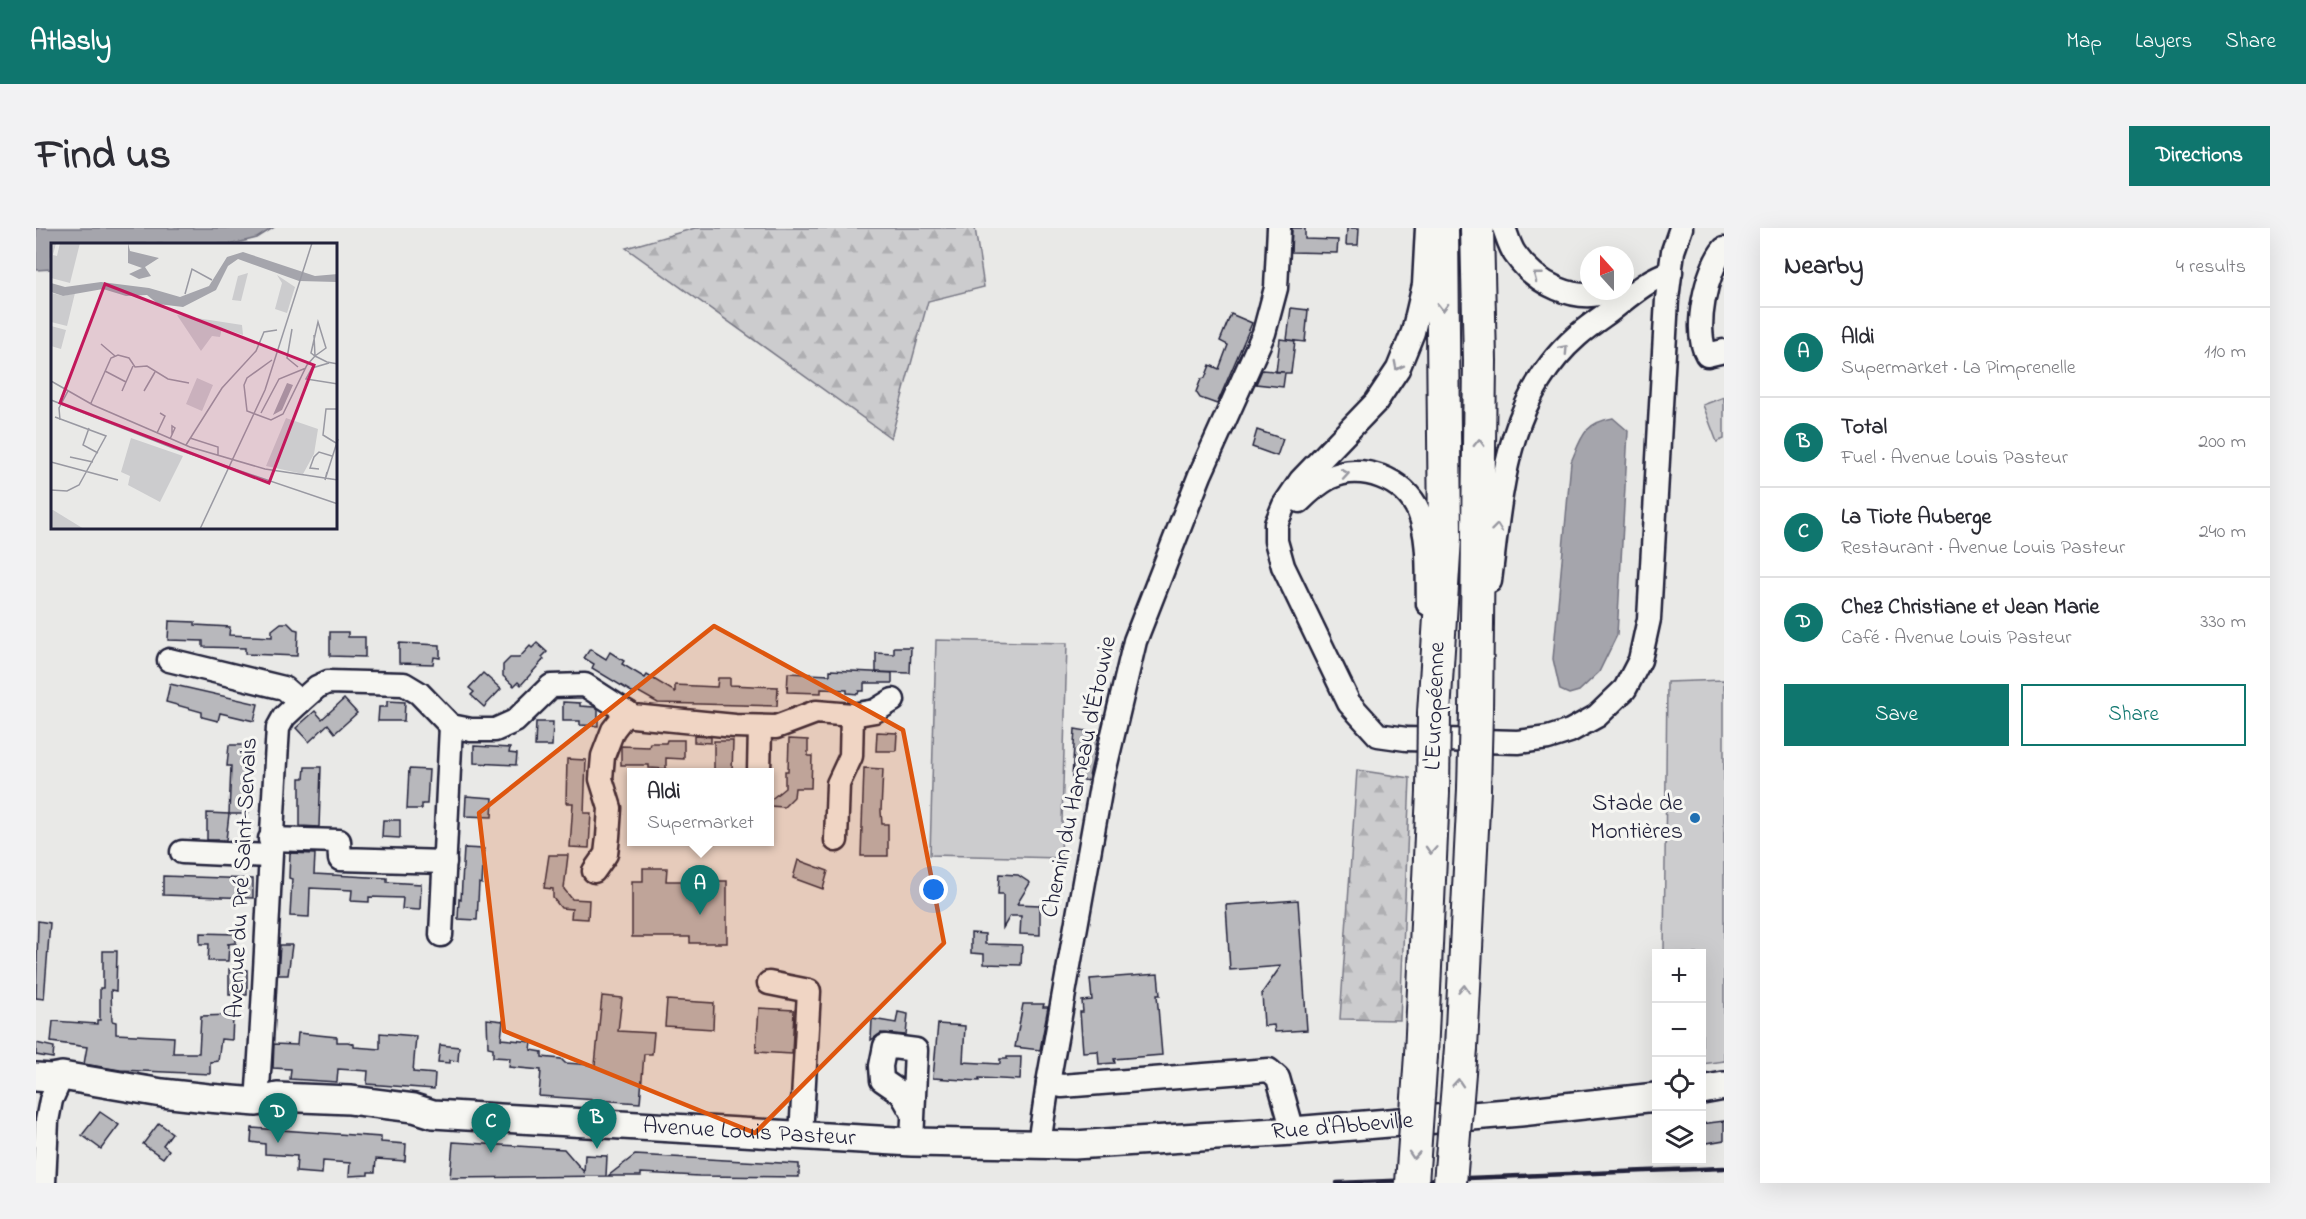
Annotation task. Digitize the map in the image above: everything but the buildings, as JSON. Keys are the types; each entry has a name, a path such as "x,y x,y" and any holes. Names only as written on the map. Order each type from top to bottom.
{"highway":[{"name":"L'Européenne","path":"1412,1183 1421,1055 1433,792 1434,713 1445,538 1442,228"},
{"name":"L'Européenne","path":"1450,1183 1461,1048 1474,789 1480,361 1477,228"}],"main road":[{"name":"Avenue Louis Pasteur","path":"36,1064 53,1070 49,1076 162,1093 257,1102 276,1110 410,1118 434,1114 912,1142 1034,1144"},
{"path":"1706,1089 1724,1086"},
{"name":"Rue d'Abbeville","path":"1034,1144 1116,1143 1293,1131 1520,1112 1652,1097"}],"street":[{"name":"Chemin du Hameau d'Étouvie","path":"1034,1144 1048,1083 1102,781 1135,641 1200,475 1264,333 1276,288 1279,228"},
{"path":"1428,228 1424,285 1413,332 1398,369 1370,409 1284,505 1276,524 1276,541 1283,566 1349,703 1378,735 1406,739 1518,742 1548,738 1570,731 1597,716 1625,689 1640,660 1649,619 1667,298 1672,262 1681,228"},
{"path":"1504,228 1514,253 1530,271 1550,287 1580,295"},
{"path":"1724,249 1719,254 1704,290 1701,345 1707,355 1724,351"},
{"path":"1476,711 1504,470 1518,423 1534,388 1555,359 1576,337 1635,291 1662,275 1672,262"},
{"path":"1634,281 1672,262"},
{"path":"1276,541 1295,506 1314,487 1331,477 1369,472 1388,479 1407,492 1418,510 1425,533 1434,713"},
{"path":"169,660 284,688 300,702"},
{"name":"Avenue du Pré Saint-Servais","path":"257,1102 278,728 284,717 300,702 317,687 328,682 404,684 419,693 451,726"},
{"path":"441,934 451,726 471,730 495,730 515,721 551,686 585,686 633,716 760,727 776,727 816,712 852,715 875,711 893,700"},
{"path":"594,872 606,854 608,837 610,808 601,778 603,756 613,730 627,712"},
{"path":"836,840 838,784 851,756 852,715"},
{"path":"759,768 760,727"},
{"path":"182,852 270,848 339,841 340,859 445,862"},
{"path":"770,983 809,992 801,1136"},
{"path":"1048,1083 1062,1086 1269,1070 1278,1078 1293,1131"},
{"path":"44,1183 47,1144 41,1122 53,1094 49,1076"},
{"path":"47,1144 65,1104 66,1094 49,1076"},
{"path":"912,1112 912,1142"}],"highlighted area":[{"path":"714,626 903,730 944,943 755,1133 504,1031 479,813"}],"green space":[{"path":"695,228 975,228 984,287 928,301 891,438 626,248"},
{"path":"1724,397 1724,439 1717,442 1703,405"},
{"path":"936,640 1067,643 1061,858 930,855"},
{"name":"Stade de Montières","path":"1724,680 1724,1061 1706,1063 1706,949 1664,949 1667,682"},
{"path":"1357,770 1410,778 1400,1020 1340,1019"}],"shaded area":[{"path":"36,228 273,228 257,238 237,243 51,243 51,269 36,270"},
{"path":"1613,418 1628,431 1617,635 1599,672 1579,691 1569,694 1560,690 1553,659 1571,462 1585,432 1596,423"}],"railway":[{"path":"1337,1183 1724,1168"}],"place":[{"name":"Stade de Montières","path":"1695,818"},
{"name":"Aldi","path":"700,915"},
{"name":"Chez Christiane et Jean Marie","path":"278,1143"},
{"name":"Total","path":"597,1149"},
{"name":"La Tiote Auberge","path":"491,1153"}]}
